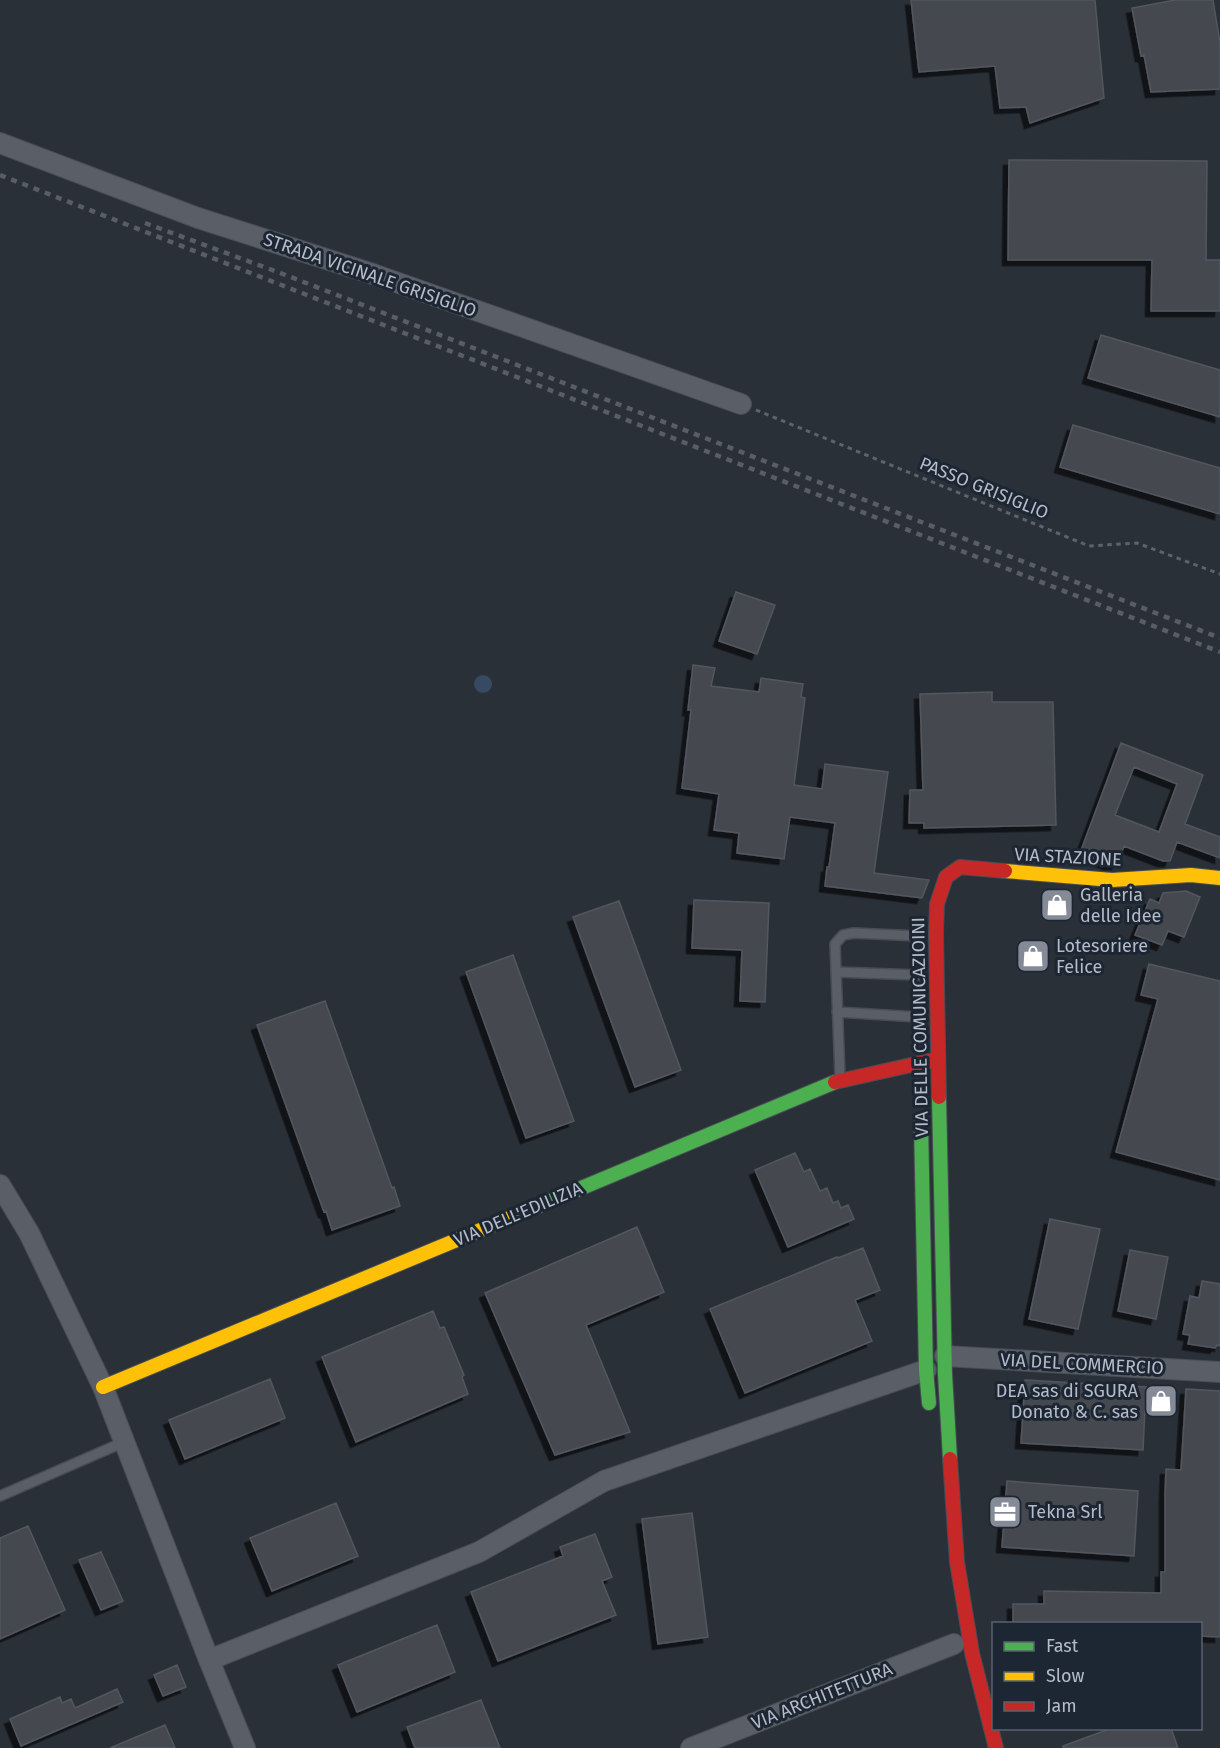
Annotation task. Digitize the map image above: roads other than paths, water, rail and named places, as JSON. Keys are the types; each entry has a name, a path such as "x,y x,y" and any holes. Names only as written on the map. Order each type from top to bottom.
{"street":[{"name":"STRADA VICINALE GRISIGLIO","path":"0,143 198,218 373,274 741,404"},
{"name":"VIA STAZIONE","path":"937,904 946,877 960,867 1112,880 1191,875 1220,878"},
{"name":"VIA DELLE COMUNICAZIOINI","path":"918,969 918,936 921,920 937,904"},
{"name":"VIA DELLE COMUNICAZIOINI","path":"937,904 945,1374 957,1562 972,1653 996,1748"},
{"name":"VIA DELL'EDILIZIA","path":"103,1387 840,1080 938,1059"},
{"name":"VIA DELLE COMUNICAZIOINI","path":"920,1109 929,1415"},
{"path":"0,1185 29,1233 103,1387 245,1748"},
{"name":"VIA DEL COMMERCIO","path":"945,1356 1220,1372"},
{"path":"209,1660 479,1552 604,1481 926,1370"},
{"name":"VIA ARCHITETTURA","path":"691,1748 954,1644"}],"lane":[{"path":"840,1080 835,944 843,935 854,933 918,936"},
{"path":"836,972 918,969"},
{"path":"837,1012 918,1017"},
{"path":"0,1496 124,1442"}],"water":[{"path":"483,675 491,680 492,684 487,692 483,693 475,688 474,684 479,676"}],"railway":[{"path":"0,175 1220,652"},
{"path":"145,223 283,274 1220,638"}],"place":[{"name":"Galleria delle Idee","path":"1057,905"},
{"name":"Lotesoriere Felice","path":"1033,956"},
{"name":"DEA sas di SGURA Donato & C. sas","path":"1161,1401"},
{"name":"Tekna Srl","path":"1005,1512"}]}
